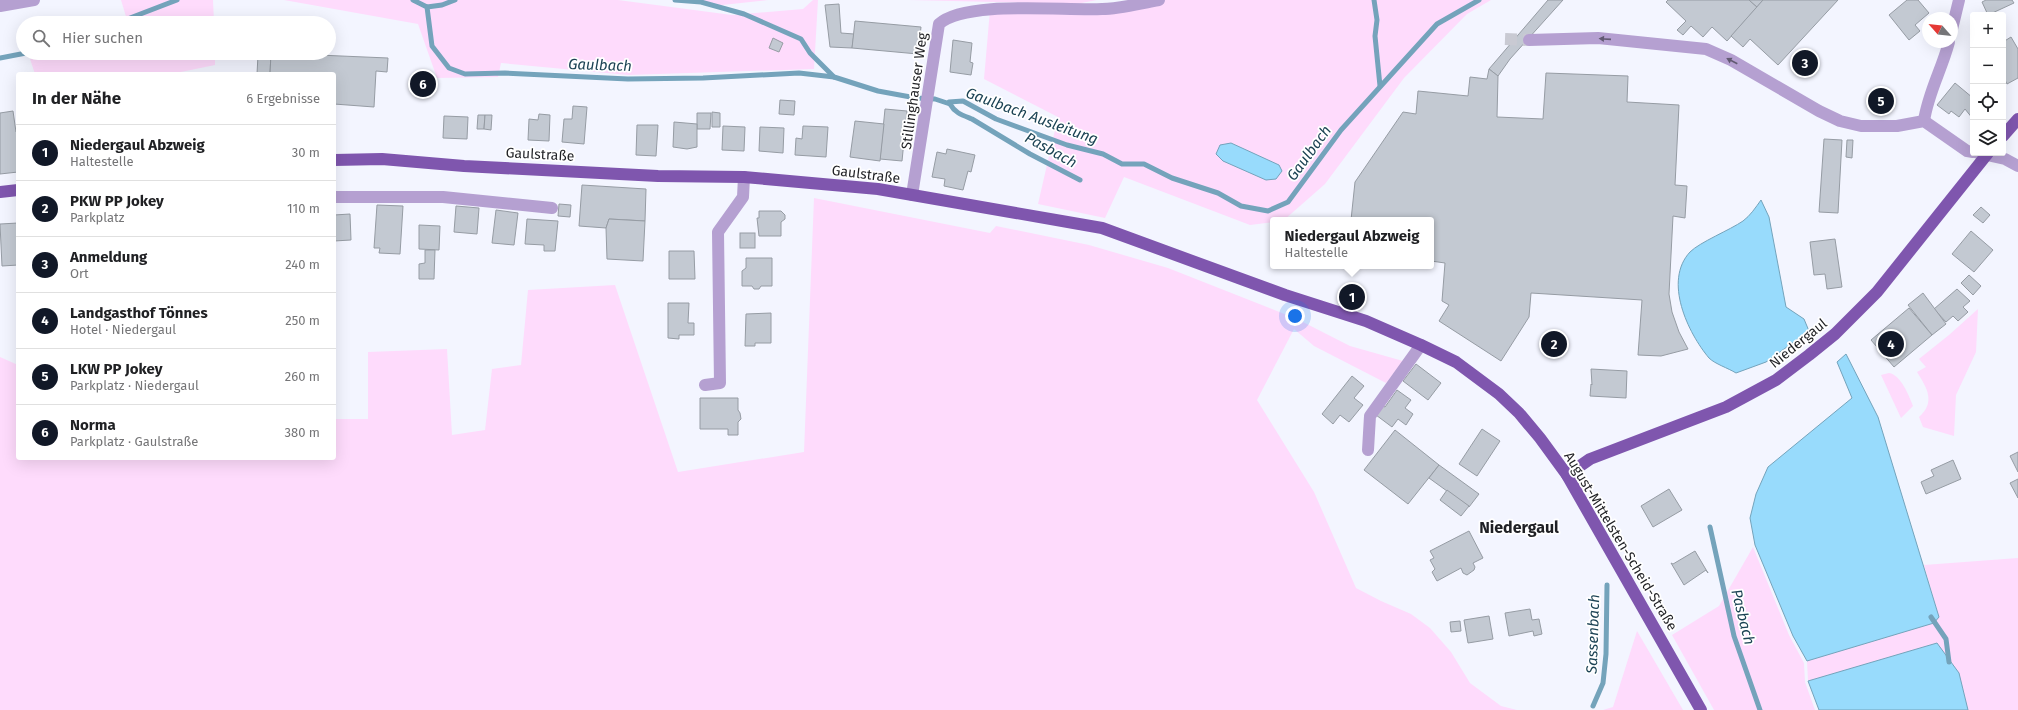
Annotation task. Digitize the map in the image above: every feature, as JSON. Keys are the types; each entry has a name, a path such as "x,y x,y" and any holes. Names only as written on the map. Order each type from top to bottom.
{"main road":[{"path":"2006,133 2018,119"},
{"name":"Niedergaul","path":"1567,475 1590,459 1726,407 1776,380 1809,355 1835,334 1877,292 1982,156"},
{"name":"Gaulstraße","path":"336,160 382,159 464,166 658,176 744,177 810,182 912,195"},
{"path":"0,192 16,190"},
{"name":"August-Mittelsten-Scheid-Straße","path":"912,195 1102,228 1285,295 1366,321 1456,362 1499,394 1540,438 1567,475 1701,710"}],"street":[{"path":"0,6 34,0"},
{"name":"Stillinghauser Weg","path":"912,195 939,24 952,14 985,7 1103,9 1159,0"},
{"path":"1956,12 1959,0"},
{"path":"1529,40 1598,38 1706,49 1731,60 1819,111 1840,121 1861,126 1897,126 1924,121 1967,151 1970,152"},
{"path":"1924,121 1927,102 1944,62 1948,48"},
{"path":"1992,156 2005,159 2018,166"},
{"path":"705,385 720,383 718,232 743,197 744,177"},
{"path":"336,197 443,197 552,208"},
{"path":"1368,450 1370,416 1421,345"}],"shaded area":[{"path":"121,0 213,0 214,16 126,16"},
{"path":"284,0 618,0 732,15 803,9 813,0 818,0 814,69 628,75 501,63 498,77 437,78 418,24"},
{"path":"678,0 768,0 713,6"},
{"path":"909,0 1097,0 1076,4"},
{"path":"1147,0 1491,0 1467,14 1404,78 1325,184 1287,217 1270,217 1270,222 1250,225 1124,177 1105,218 1038,204 1058,117 984,79 990,10 1057,12"},
{"path":"30,60 215,60 215,65 181,72 34,72"},
{"path":"814,198 990,233 996,226 1089,245 1168,268 1297,319 1350,346 1403,361 1386,383 1314,346 1294,329 1257,400 1314,492 1356,588 1411,614 1430,628 1451,652 1470,683 1501,706 1517,710 0,710 0,357 16,364 16,460 336,460 336,419 368,419 368,352 447,349 452,435 485,430 492,369 521,365 528,290 615,285 678,472 804,452"},
{"path":"1978,309 1976,352 1956,395 1954,436 1923,427 1919,417 1927,406 1928,395 1927,389 1917,372 1926,367 1919,359"},
{"path":"1889,373 1901,382 1913,406 1901,418 1881,375"},
{"path":"1753,547 1789,635 1804,663 1805,682 1815,710 1714,710 1672,635 1719,606"},
{"path":"2018,558 2018,710 1968,710 1959,673 1937,643 1808,681 1807,661 1934,623 1939,617 1924,565"},
{"path":"1637,631 1683,710 1603,710 1613,707"}],"water":[{"path":"1231,143 1279,165 1282,171 1276,179 1266,180 1223,161 1216,154 1220,145"},
{"path":"1761,200 1769,217 1786,307 1804,319 1809,331 1766,362 1736,373 1709,358 1693,335 1682,306 1679,292 1679,277 1682,264 1690,252 1701,244 1743,221"},
{"path":"1846,354 1878,417 1939,617 1934,623 1807,661 1793,636 1755,545 1750,518 1756,494 1768,467 1852,398 1837,362"},
{"path":"1937,643 1959,673 1968,710 1819,710 1808,681"}],"building":[{"path":"1548,0 1563,0 1510,59 1498,76 1489,69"},
{"path":"1668,0 1749,0 1757,7 1727,41 1712,27 1703,37 1691,26 1683,35 1677,30 1686,21 1666,2"},
{"path":"1749,0 1763,0 1757,7"},
{"path":"1763,0 1838,0 1778,65 1750,39 1743,47 1731,36"},
{"path":"1907,0 1918,0 1928,12 1922,12 1922,19 1915,25 1920,31 1909,40 1889,15"},
{"path":"1986,0 2012,0 2014,3 1994,12 1987,12 1982,2"},
{"path":"839,4 841,33 854,34 852,48 830,47 825,5"},
{"path":"855,21 921,27 918,54 852,48"},
{"path":"2011,37 2018,49 2018,78 2007,84 2006,82 2006,40"},
{"path":"773,38 783,43 779,52 769,48"},
{"path":"953,40 972,43 970,62 973,63 971,75 950,72"},
{"path":"336,56 388,58 387,72 376,71 374,107 336,104 336,72 270,72 271,60 336,60"},
{"path":"1803,59 1810,62 1808,68 1801,65"},
{"path":"258,60 271,60 270,72 257,72"},
{"path":"1489,69 1498,76 1497,117 1543,119 1546,73 1628,76 1627,102 1679,105 1675,185 1687,186 1685,218 1673,216 1669,294 1672,312 1679,332 1688,349 1661,356 1638,355 1642,300 1531,293 1529,317 1501,361 1439,321 1449,305 1442,301 1445,263 1434,261 1434,217 1351,217 1355,182 1403,112 1416,114 1418,91 1468,96 1470,77 1487,79"},
{"path":"1955,83 1970,96 1970,115 1965,109 1959,117 1951,111 1949,114 1937,105"},
{"path":"780,100 795,101 794,115 779,114"},
{"path":"573,106 587,107 584,144 562,142 564,119 572,119"},
{"path":"885,109 907,111 902,161 880,159"},
{"path":"13,111 16,132 16,172 0,174 0,113"},
{"path":"712,112 720,113 720,127 712,127"},
{"path":"697,113 711,113 710,129 697,129"},
{"path":"539,114 550,115 549,141 528,140 529,119 538,120"},
{"path":"478,115 485,115 484,129 477,129"},
{"path":"485,115 492,115 491,130 484,129"},
{"path":"444,116 468,117 467,139 443,138"},
{"path":"855,121 884,124 880,161 850,157"},
{"path":"674,122 697,124 697,147 687,149 673,147"},
{"path":"637,125 658,125 656,156 636,155"},
{"path":"723,126 745,127 744,151 722,150"},
{"path":"803,126 828,127 826,157 795,155 796,138 802,139"},
{"path":"760,127 784,128 783,153 759,151"},
{"path":"1824,139 1842,140 1838,213 1819,212"},
{"path":"1847,140 1853,140 1852,158 1846,157"},
{"path":"947,149 975,155 971,172 968,171 963,190 944,186 945,179 932,177 937,152 946,154"},
{"path":"582,185 646,189 645,221 609,219 606,228 579,226"},
{"path":"559,204 571,205 570,217 558,216"},
{"path":"377,205 403,206 400,254 379,253 380,248 374,248"},
{"path":"456,206 479,208 477,234 454,232"},
{"path":"1981,207 1990,215 1983,223 1973,215"},
{"path":"496,210 518,213 514,245 492,243"},
{"path":"759,211 781,211 785,215 785,219 781,222 781,236 759,236 757,218 759,218"},
{"path":"350,214 351,240 336,241 336,215"},
{"path":"527,219 558,221 555,251 544,251 544,245 525,244"},
{"path":"609,219 645,221 643,261 607,259 606,228"},
{"path":"16,223 16,265 2,266 0,224"},
{"path":"419,225 440,226 439,250 419,249"},
{"path":"1971,231 1993,250 1974,272 1952,254"},
{"path":"740,233 755,233 755,248 740,248"},
{"path":"1835,239 1842,287 1827,289 1825,274 1814,275 1810,242"},
{"path":"425,250 435,250 434,279 419,279 419,264 425,263"},
{"path":"669,251 694,251 695,279 669,279"},
{"path":"746,258 772,258 772,286 761,286 759,289 754,289 752,286 742,286 742,271 746,268"},
{"path":"1969,275 1981,286 1973,295 1961,283"},
{"path":"1957,289 1970,301 1963,307 1968,312 1958,321 1953,316 1946,322 1934,309"},
{"path":"1923,293 1946,324 1932,335 1908,305"},
{"path":"668,303 689,303 688,323 694,323 694,335 679,335 679,339 668,338"},
{"path":"1909,308 1932,335 1894,367 1871,340"},
{"path":"771,313 771,343 755,343 755,346 745,346 746,314"},
{"path":"1416,364 1441,383 1428,400 1403,381"},
{"path":"1591,369 1627,371 1626,398 1590,396 1591,384 1592,385"},
{"path":"1352,376 1364,386 1354,398 1363,405 1349,422 1340,415 1333,424 1322,414"},
{"path":"1397,390 1411,400 1405,408 1413,414 1406,425 1398,419 1392,427 1376,415 1383,406 1385,407"},
{"path":"700,398 738,398 738,410 741,419 738,422 738,435 728,435 728,429 700,429"},
{"path":"1482,429 1500,441 1477,476 1459,464"},
{"path":"1395,430 1439,465 1408,504 1364,470"},
{"path":"2018,452 2018,472 2010,456"},
{"path":"1953,460 1961,479 1926,494 1921,482 1934,476 1931,470"},
{"path":"1439,465 1479,494 1469,507 1429,478"},
{"path":"2018,479 2018,498 2010,483"},
{"path":"1669,489 1682,510 1653,527 1641,506"},
{"path":"1447,490 1469,506 1461,516 1440,500"},
{"path":"1469,531 1483,558 1473,563 1475,567 1474,570 1467,575 1463,573 1461,568 1437,581 1432,572 1435,569 1430,560 1434,558 1430,551"},
{"path":"1695,551 1708,573 1706,570 1684,585 1671,563 1673,564"},
{"path":"1530,609 1532,620 1539,619 1542,634 1534,636 1533,631 1509,636 1505,613"},
{"path":"1489,616 1493,639 1468,643 1464,620"},
{"path":"1460,621 1461,631 1451,632 1450,622"}],"waterway":[{"name":"Gaulbach","path":"135,16 177,0"},
{"name":"Gaulbach","path":"413,0 427,7 432,46 449,68 465,74 505,73 628,79 703,78 799,73 834,77"},
{"path":"427,7 442,5 455,0"},
{"name":"Gaulbach Ausleitung","path":"675,0 701,2 744,14 801,39 810,53 834,77 878,91 916,98 935,99 950,104 949,102 963,101 996,119 1067,145 1103,154 1122,164 1144,164 1172,178 1218,193 1241,206 1268,211 1288,202 1341,130 1437,24 1479,0"},
{"path":"1374,0 1377,20 1375,36 1380,86"},
{"name":"Gaulbach","path":"0,58 16,55"},
{"name":"Pasbach","path":"950,104 954,110 959,113 972,119 1030,154 1080,180"},
{"name":"Pasbach","path":"1710,527 1734,636 1760,710"},
{"name":"Sassenbach","path":"1593,706 1603,683 1606,654 1607,585"},
{"path":"1931,617 1946,639 1949,662"}],"tunnel":[{"path":"1505,39 1529,40"}],"place":[{"name":"Anmeldung","path":"1805,63"},
{"name":"Norma","path":"423,84"},
{"name":"LKW PP Jokey","path":"1881,101"},
{"name":"Niedergaul Abzweig","path":"1352,297"},
{"name":"PKW PP Jokey","path":"1554,344"},
{"name":"Landgasthof Tönnes","path":"1891,344"}],"district":[{"name":"Niedergaul","path":"1519,527"}]}
